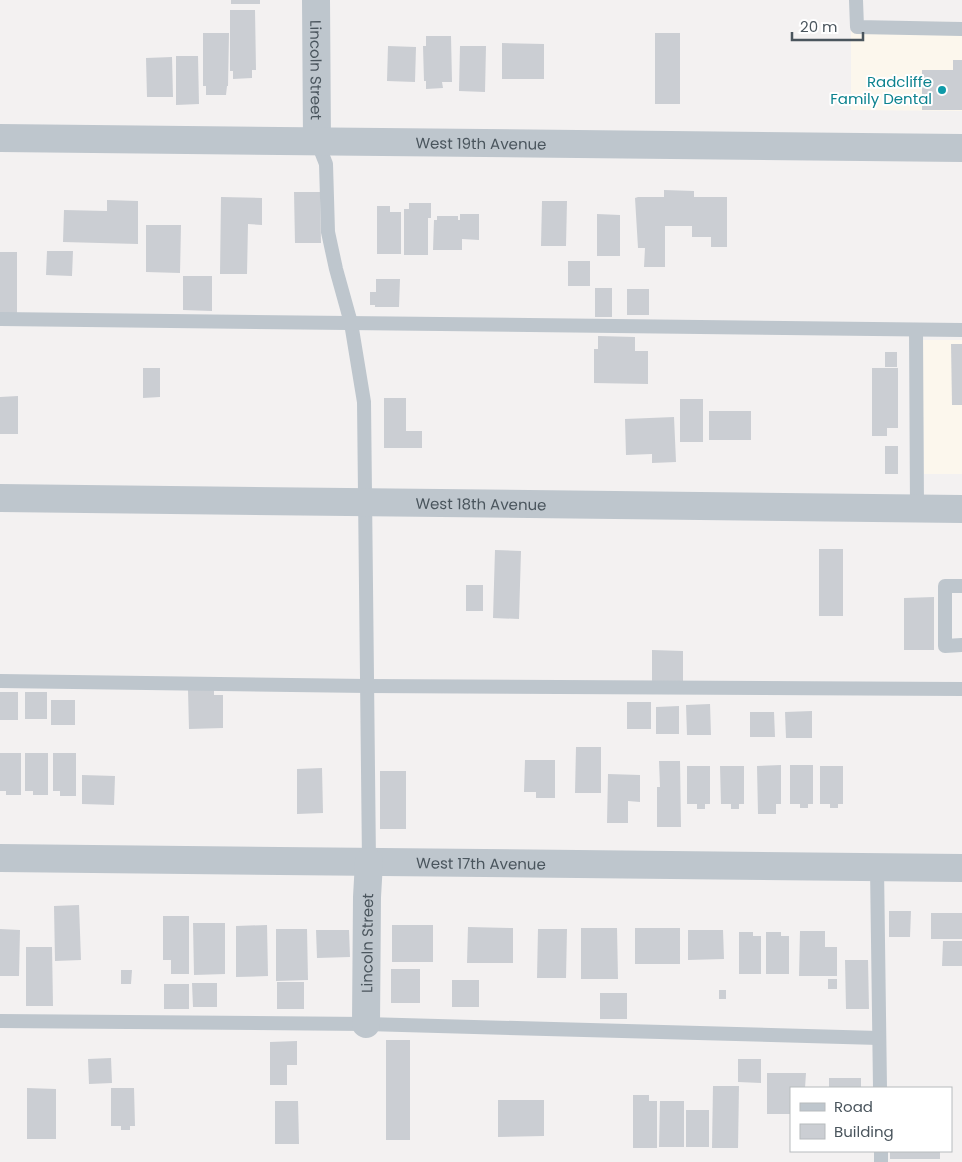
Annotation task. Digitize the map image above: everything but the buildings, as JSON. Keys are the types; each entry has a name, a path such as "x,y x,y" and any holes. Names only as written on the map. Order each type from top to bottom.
{"street":[{"name":"Lincoln Street","path":"316,0 317,141"},
{"name":"West 19th Avenue","path":"0,138 962,148"},
{"name":"West 18th Avenue","path":"0,498 962,509"},
{"name":"West 17th Avenue","path":"0,858 962,868"},
{"name":"Lincoln Street","path":"366,1024 369,862"}],"lane":[{"path":"856,0 858,27 962,28"},
{"path":"317,141 326,164 328,232 351,323 364,402 369,862"},
{"path":"0,319 962,330"},
{"path":"916,330 917,509"},
{"path":"962,586 945,586 945,646 962,645"},
{"path":"0,680 367,686 962,689"},
{"path":"877,867 880,1087"},
{"path":"0,1021 366,1024 879,1038"}],"shaded area":[{"path":"851,21 962,22 962,111 851,110"},
{"path":"922,340 962,340 962,474 924,474"}],"place":[{"name":"Radcliffe Family Dental","path":"942,90"}]}
